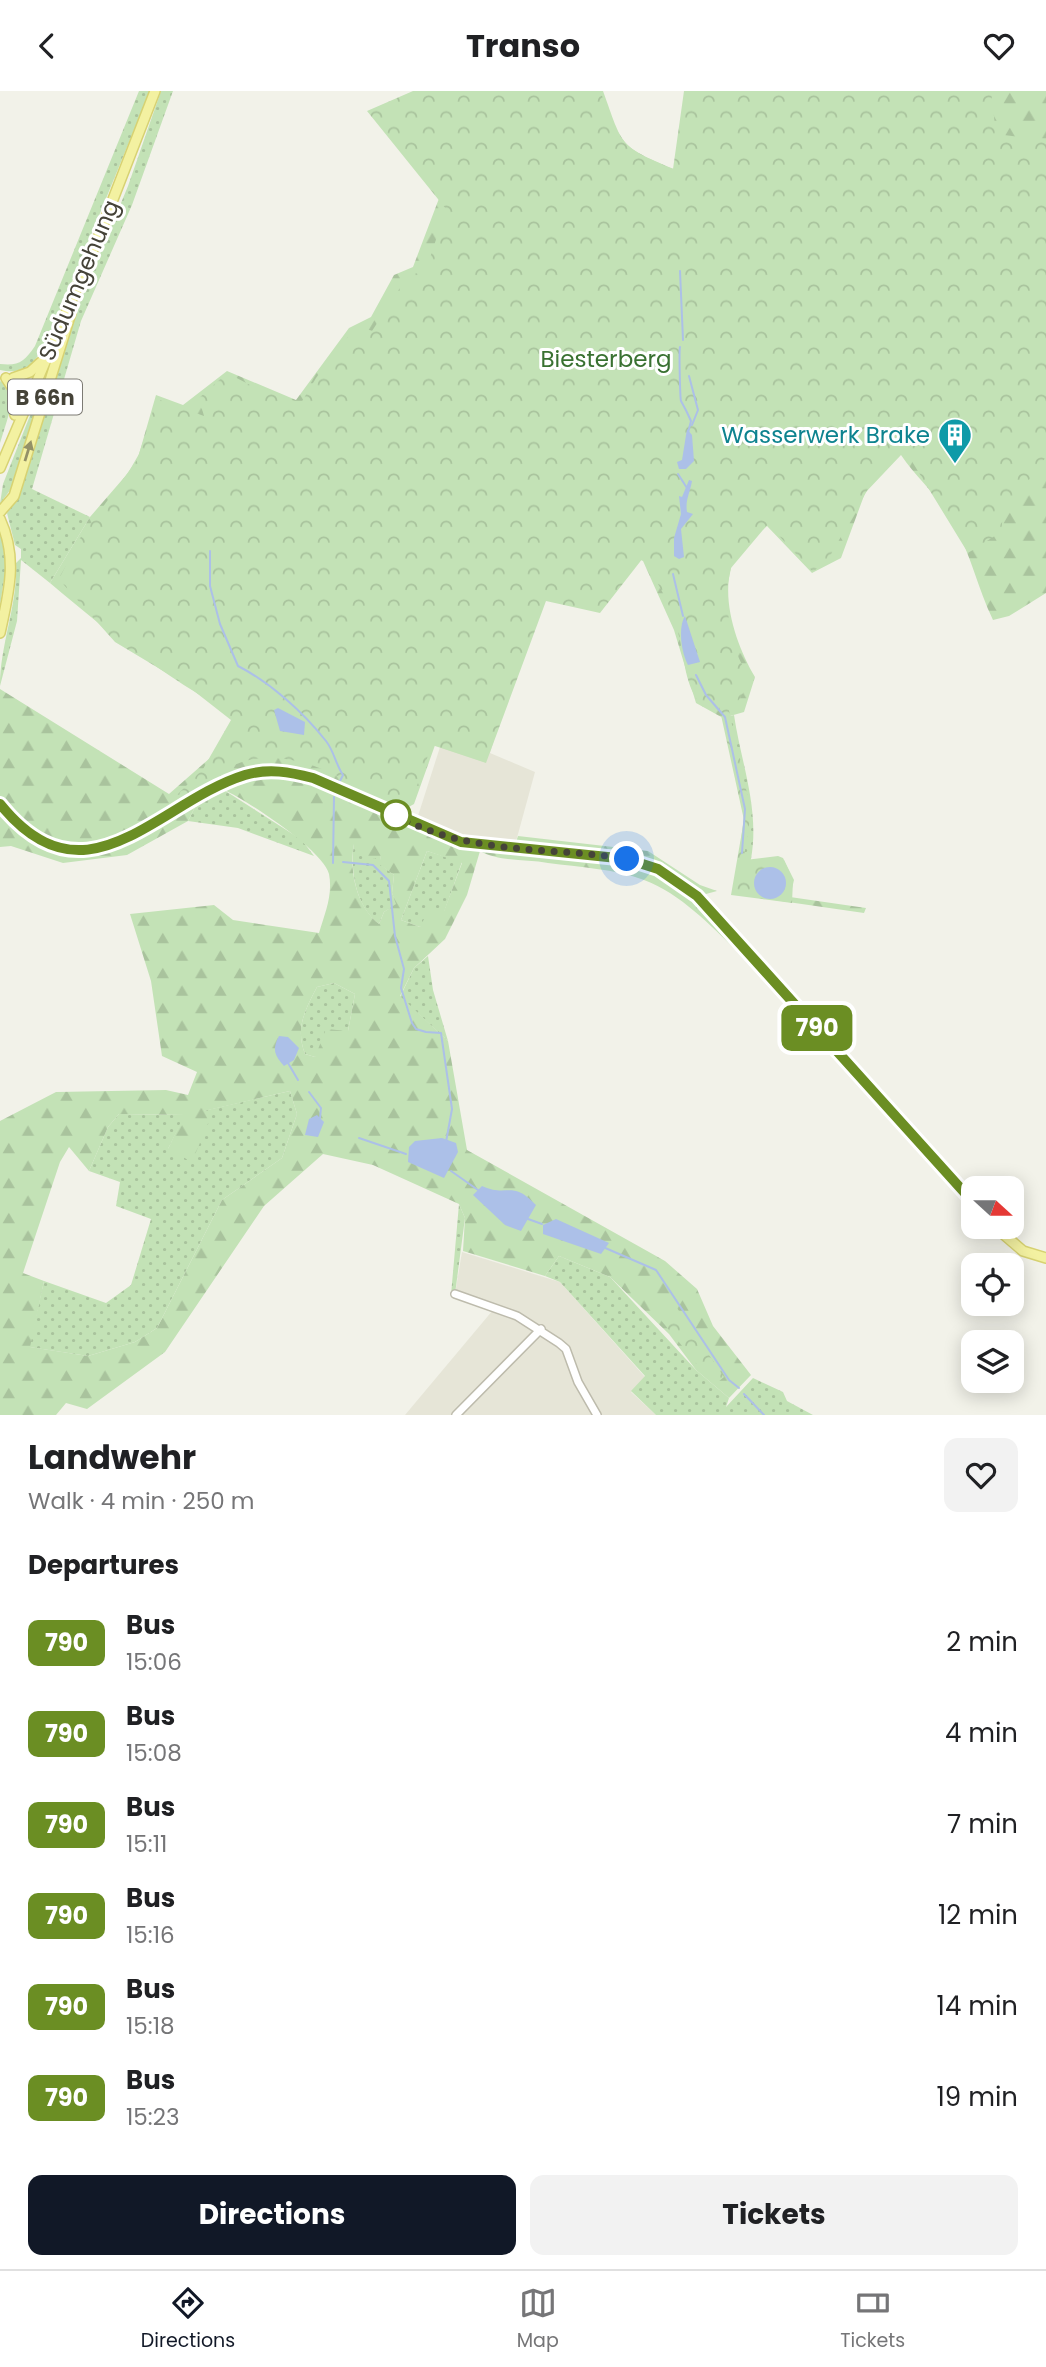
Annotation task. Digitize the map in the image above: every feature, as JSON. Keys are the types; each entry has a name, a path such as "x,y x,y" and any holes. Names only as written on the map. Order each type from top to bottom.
{"main road":[{"name":"Südumgehung","path":"0,468 81,277 155,91"},
{"name":"B 66n","path":"0,512 14,496 81,277"},
{"name":"B 66n","path":"6,377 38,366 48,352"},
{"name":"B 66n","path":"6,377 26,383 32,389"},
{"name":"B 66n","path":"6,377 19,398 9,444"},
{"path":"0,519 7,534 12,565 0,633"},
{"path":"0,804 33,837 60,847 96,848 132,837 244,775 271,770 313,778 461,842 610,856 658,869 697,896 961,1189"},
{"path":"1009,1239 1023,1251 1046,1258"}],"street":[{"path":"455,1294 517,1316 541,1329 566,1349 578,1382 597,1415"},
{"path":"456,1415 541,1329"}],"shaded area":[{"path":"448,722 494,740 490,753 535,772 515,845 481,842 417,819"},
{"path":"462,1252 560,1282 645,1377 631,1392 656,1415 405,1415 493,1310 455,1294"}],"green space":[{"path":"139,91 150,91 53,328 39,354 28,366 20,370 0,370 0,364 20,362 35,346"},
{"path":"161,91 173,91 132,205 81,321 32,489 90,517 50,583 21,560 17,621 0,686 16,563 21,558 21,549 15,545 7,513 20,494 68,332 128,186"},
{"name":"Biesterberg","path":"413,91 600,91 624,142 642,155 673,169 684,91 991,91 996,134 1046,140 1046,457 1003,515 1001,532 968,553 905,450 872,482 830,556 813,572 768,524 731,568 726,593 731,641 750,682 735,706 728,706 751,812 743,863 784,860 793,880 792,903 731,895 744,820 719,706 703,707 692,691 672,612 643,558 600,613 546,601 486,763 432,745 412,799 406,805 396,806 318,767 276,758 255,759 234,765 179,799 176,796 203,769 231,720 185,684 115,642 64,585 60,577 78,541 137,460 157,399 204,416 199,398 227,373 258,389 301,403 316,378 357,325 372,331 409,274 423,273 426,270 446,209 367,111"},
{"name":"Biesterberg","path":"582,91 603,91 619,134 632,149 674,169 1046,404 1046,593 1009,616 993,620 954,524 901,455 865,493 841,558 812,573 767,526 738,551 732,566 728,598 735,632 755,677 744,712 723,718 696,703 674,630 643,561 617,549 518,545 444,720 414,804 398,813 396,819 438,838 480,850 515,845 518,836 648,851 700,885 717,891 706,894 699,903 740,948 738,952 683,902 644,880 597,869 504,859 480,851 467,895 445,939 414,968 400,996 448,1041 467,1150 665,1261 697,1289 713,1326 751,1375 729,1398 696,1370 669,1334 610,1277 559,1256 545,1276 463,1251 465,1218 459,1204 373,1165 323,1154 264,1206 165,1352 87,1409 66,1403 56,1415 0,1415 0,1121 56,1092 166,1090 188,1095 197,1072 162,1056 151,981 130,914 214,905 233,920 319,933 330,889 329,874 314,853 266,815 224,790 195,807 188,821 127,855 63,863 11,846 0,847 0,689 169,794 251,722 171,677 50,583 90,517 128,473 139,454 156,395 183,405 227,371 296,400 349,328 371,317 394,275 413,267 446,180","holes":["354,844 358,851 374,859 381,856 379,864 394,875 392,893 396,904 384,912 379,924 360,898 354,876","427,851 462,863 444,911 428,911 420,927 401,920","334,983 355,994 348,1031 326,1029 315,1057 305,1054 301,1027 305,1011 317,987","290,1091 297,1114 282,1158 222,1200 157,1328 135,1342 88,1356 30,1347 44,1281 23,1273 60,1162 69,1147 89,1171 108,1127 119,1114 184,1115 168,1149 192,1162 209,1121 204,1111"]},
{"path":"984,91 1046,91 1046,142 996,138"},
{"path":"57,347 13,486 0,504 3,484"},
{"path":"0,381 7,385 14,398 0,443"},
{"path":"0,532 7,562 0,605"},
{"path":"734,715 753,822 751,859 739,895 734,894 744,817 723,718"},
{"path":"224,790 302,840 314,856 238,828 188,821 195,807"},
{"path":"354,843 381,855 380,864 394,875 392,893 397,904 384,912 379,924 359,897 354,875"},
{"path":"427,851 462,862 444,912 420,927 401,920"},
{"path":"778,856 783,858 794,880 790,897 866,908 864,913 739,895 745,860"},
{"path":"428,956 433,990 448,1041 400,997 414,968"},
{"path":"334,983 355,994 348,1031 315,1057 305,1054 301,1027 305,1011 317,987"},
{"path":"290,1091 297,1114 282,1158 222,1200 157,1328 135,1342 88,1356 29,1347 44,1281 106,1303 131,1285 151,1219 116,1206 120,1182 89,1171 108,1127 119,1114 185,1115 168,1149 203,1111"},
{"path":"459,1204 465,1218 455,1294 493,1310 451,1295"},
{"path":"559,1256 610,1277 696,1370 729,1398 726,1407 753,1378 783,1392 787,1401 813,1415 656,1415 631,1391 645,1376 560,1282 545,1276"},
{"path":"675,1305 724,1377 717,1383 710,1380 660,1319"}],"water":[{"path":"687,429 692,435 694,461 686,469 679,469 677,462 682,460"},
{"path":"689,480 692,481 687,512 693,514 681,529 684,557 679,559 674,556 674,538 681,514 679,496 682,497"},
{"path":"685,616 700,662 688,665 681,640"},
{"path":"278,708 305,722 304,735 280,731 274,710"},
{"path":"770,867 781,872 786,883 781,894 770,899 759,894 754,883 759,872"},
{"path":"279,1036 288,1037 299,1048 294,1060 284,1066 275,1052"},
{"path":"317,1115 324,1122 318,1137 305,1135 309,1119"},
{"path":"442,1138 456,1143 458,1152 444,1178 408,1162 409,1147 415,1141"},
{"path":"482,1186 521,1193 536,1205 521,1231 505,1225 473,1195"},
{"path":"556,1219 609,1243 601,1254 543,1234 543,1225"}],"waterway":[{"path":"680,271 683,340"},
{"path":"680,347 681,401 691,421 688,433"},
{"path":"689,376 698,410 692,425"},
{"path":"678,474 687,488"},
{"path":"210,551 210,586 220,624 238,666 274,690 317,730 329,745 343,775 340,781"},
{"path":"673,574 683,616"},
{"path":"696,675 706,695 725,717 745,809 742,853"},
{"path":"333,863 334,797"},
{"path":"343,862 373,865 389,881 395,936 404,969 401,988 412,1023 416,1029 441,1033 452,1109 446,1142"},
{"path":"288,1063 298,1080"},
{"path":"309,1092 321,1108 320,1118"},
{"path":"359,1138 406,1154"},
{"path":"451,1171 478,1190"},
{"path":"528,1219 542,1224"},
{"path":"603,1247 656,1270 729,1380 739,1388"},
{"path":"744,1394 764,1415"}],"bus line":[{"name":"790","path":"0,804 10,817 33,837 60,847 79,850 96,848 132,837 226,783 244,775 271,770 313,778 461,842 610,856 658,869 697,896 961,1189"}],"place":[{"name":"Wasserwerk Brake","path":"955,465"}],"route":[{"path":"396,815 461,842 627,859"}]}
